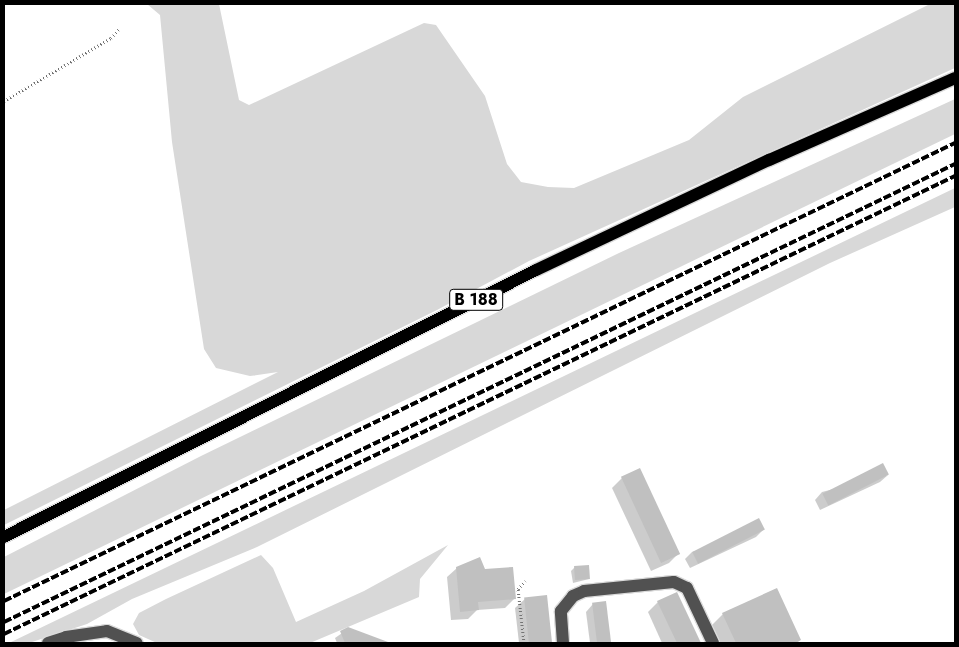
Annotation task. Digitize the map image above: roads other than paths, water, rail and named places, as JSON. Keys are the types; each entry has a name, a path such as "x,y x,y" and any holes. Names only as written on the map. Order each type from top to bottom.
{"main road":[{"name":"B 188","path":"4,537 536,270 760,164 955,78"}],"street":[{"path":"563,643 561,611 574,596 584,591 674,582 686,588 713,643"},
{"path":"48,643 66,637 106,631 137,643"}],"railway":[{"path":"4,601 955,143"},
{"path":"4,622 955,164"},
{"path":"4,634 955,176"}]}
